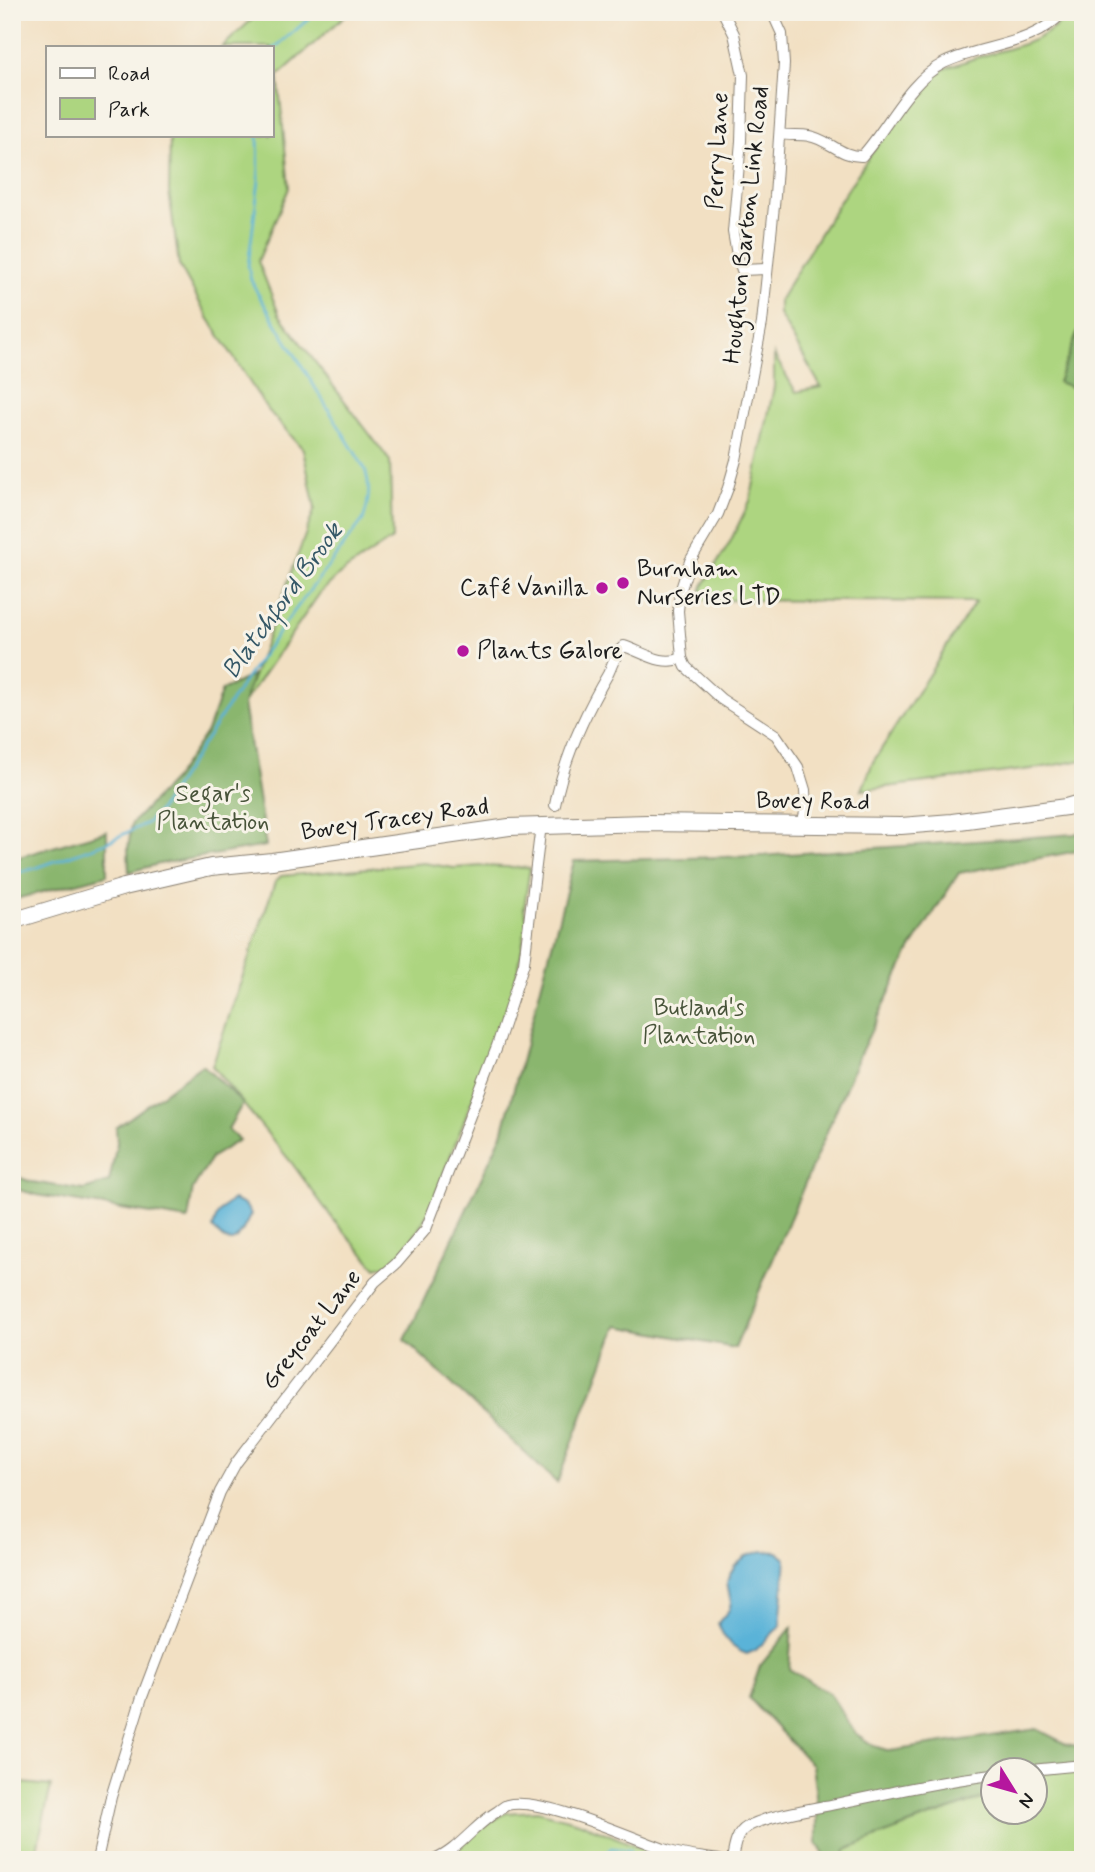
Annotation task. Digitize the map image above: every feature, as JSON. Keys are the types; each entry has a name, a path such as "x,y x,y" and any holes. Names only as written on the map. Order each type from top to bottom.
{"main road":[{"name":"Bovey Road","path":"541,825 648,823 901,827 1066,807 1083,802"},
{"name":"Bovey Tracey Road","path":"12,921 111,890 211,867 541,825"}],"street":[{"name":"Perry Lane","path":"723,12 734,34 743,75 741,141 733,232 742,270 766,269"},
{"name":"Houghton Barton Link Road","path":"682,658 678,611 680,592 690,561 718,514 728,488 736,460 762,323 784,64 782,34 772,12"},
{"path":"780,134 808,135 853,157 862,156 891,115 928,73 975,51 1032,35 1063,12"},
{"path":"555,805 583,719 618,651 624,646 662,661 673,662 682,658 686,667 721,699 776,735 798,767 806,808 802,825"},
{"name":"Greycoat Lane","path":"96,1860 111,1797 142,1697 210,1514 228,1478 261,1429 375,1282 396,1264 426,1230 497,1046 524,963 541,825"},
{"path":"1050,1768 1083,1765"},
{"path":"732,1860 739,1834 757,1822 979,1777"},
{"path":"434,1860 442,1857 486,1818 507,1805 530,1805 554,1810 668,1855 719,1860"}],"green space":[{"path":"260,12 349,12 278,76 289,188 258,261 279,314 390,461 392,539 340,574 320,593 243,704 315,508 303,449 267,409 207,316 179,265 169,192 170,136 273,136 273,46 223,46"},
{"path":"1070,12 1083,12 1083,760 862,790 873,762 975,602 699,600 703,586 729,544 750,501 774,387 774,355 796,392 821,387 779,314 779,301 832,214 888,130 912,98 933,77 951,66 1033,40 1058,24"},
{"path":"1083,319 1083,392 1058,382"},
{"name":"Segar's Plantation","path":"253,675 243,704 266,846 159,864 129,872 128,848 132,823 174,779 207,731 222,690"},
{"path":"107,831 107,875 12,900 12,859"},
{"name":"Butland's Plantation","path":"1083,831 1083,850 959,873 910,950 859,1056 735,1348 617,1326 557,1483 405,1340 502,1134 574,861 760,856 1075,834"},
{"path":"424,863 454,868 530,868 524,909 527,919 519,967 509,1003 431,1207 416,1234 401,1252 393,1260 376,1268 333,1219 291,1162 212,1066 275,882 281,876"},
{"path":"202,1065 243,1103 228,1129 239,1140 212,1157 193,1188 188,1220 37,1195 12,1188 12,1175 32,1182 84,1190 109,1182 117,1143 116,1128"},
{"path":"792,1627 789,1669 830,1694 855,1733 874,1746 890,1751 1037,1729 1066,1744 1083,1747 1083,1768 1050,1769 1050,1756 979,1756 979,1800 846,1850 844,1860 827,1860 817,1843 817,1803 812,1765 749,1698 760,1666"},
{"path":"1083,1768 1083,1860 844,1860 846,1850 979,1800 979,1826 1050,1826 1050,1772"},
{"path":"12,1782 51,1786 35,1858 12,1855"},
{"path":"537,1811 579,1822 663,1857 663,1860 447,1860 482,1826 506,1813"}],"water":[{"path":"233,1200 245,1205 251,1214 240,1235 231,1241 220,1236 213,1228 220,1212"},
{"path":"763,1551 778,1552 786,1559 780,1626 756,1650 747,1654 728,1642 718,1623 729,1610 731,1603 727,1582 735,1566 747,1556"}],"waterway":[{"name":"Blatchford Brook","path":"273,49 317,12"},
{"name":"Blatchford Brook","path":"12,874 105,843 147,823 158,812 245,680 363,520 368,494 365,469 251,280 248,266 259,180 258,136"},
{"path":"601,1860 611,1848 631,1850"}],"place":[{"name":"Burnham Nurseries LTD","path":"623,583"},
{"name":"Café Vanilla","path":"602,588"},
{"name":"Plants Galore","path":"463,651"}]}
